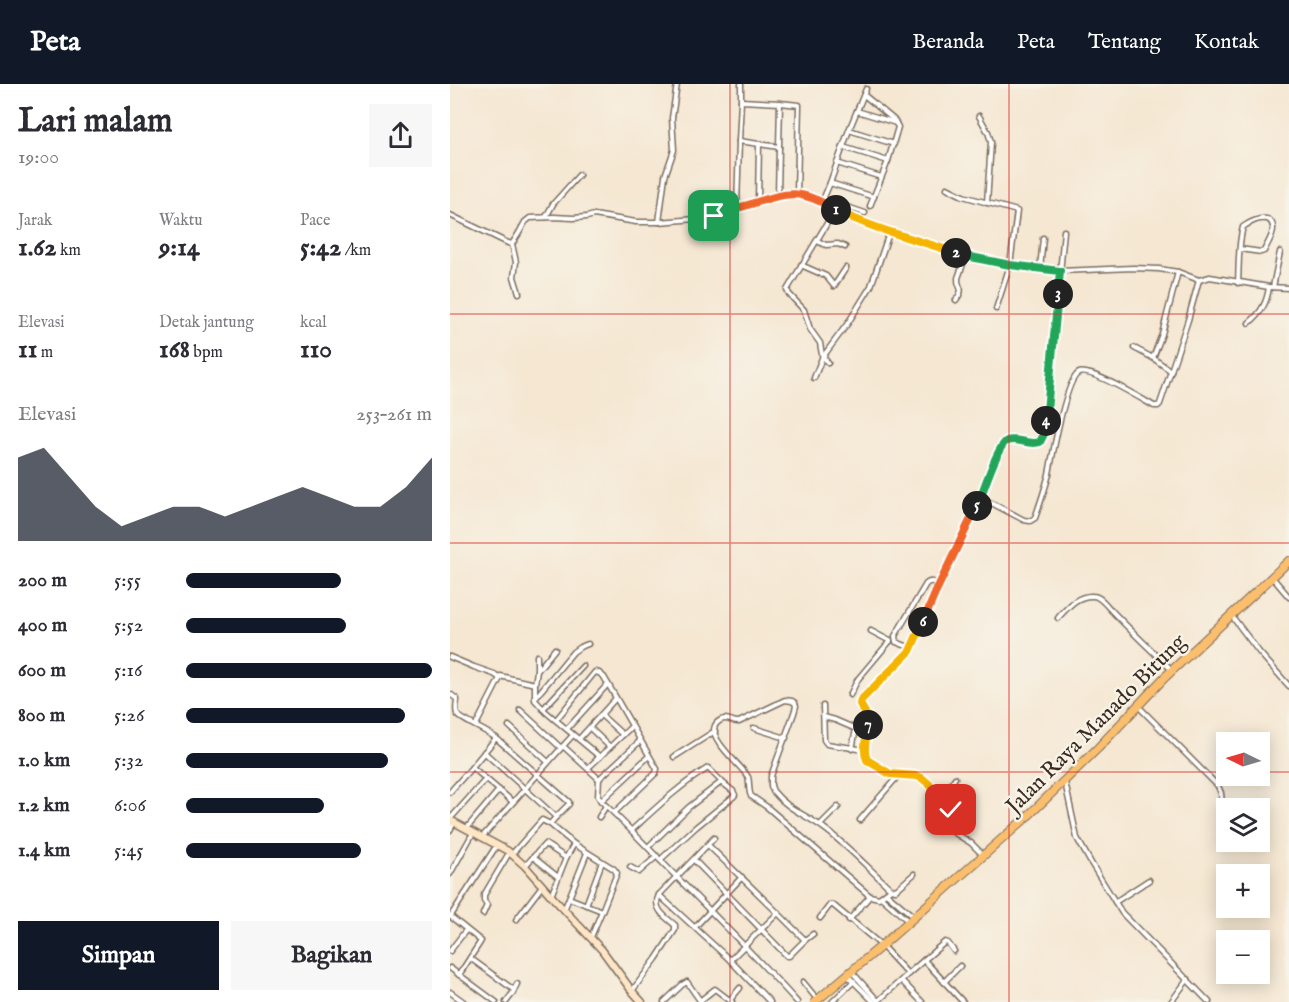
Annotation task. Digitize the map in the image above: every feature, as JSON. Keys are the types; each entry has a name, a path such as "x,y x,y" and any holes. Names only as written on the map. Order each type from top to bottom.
{"highway":[{"name":"Jalan Raya Manado Bitung","path":"816,1001 984,856 1065,781 1172,670 1289,561"}],"street":[{"path":"659,222 665,176 674,150 672,118 677,84"},
{"path":"737,208 741,84"},
{"path":"823,200 866,89"},
{"path":"864,95 897,124 898,131 870,206"},
{"path":"741,101 800,105 797,194"},
{"path":"778,195 780,103"},
{"path":"857,111 897,124"},
{"path":"979,116 991,142 987,203"},
{"path":"849,130 894,144"},
{"path":"739,141 779,147"},
{"path":"758,202 759,144"},
{"path":"843,147 888,161"},
{"path":"837,163 881,177"},
{"path":"546,217 553,204 579,175"},
{"path":"830,183 874,197"},
{"path":"947,188 963,196 1017,211 1010,265 996,309"},
{"path":"519,293 514,277 516,262 512,244 525,222 530,218 573,219 594,215 636,222 659,222 708,218 778,195 797,194 865,213"},
{"path":"823,200 836,210 860,222 966,256 1010,265 1060,271 1133,268 1178,272 1199,280 1210,277 1238,283 1289,288"},
{"path":"828,363 810,330 804,310 788,292 788,287 836,210"},
{"path":"450,215 512,244"},
{"path":"1238,283 1240,249 1244,226 1257,219 1263,218 1270,221 1273,225 1272,231 1264,251 1240,249"},
{"path":"984,856 971,843 945,827 944,823 952,806 922,778 890,774 868,761 865,750 868,721 860,702 910,651 1004,443 1009,440 1034,444 1040,442 1043,437 1064,231"},
{"path":"813,378 823,356 848,323 871,286 889,232"},
{"path":"1040,269 1043,238"},
{"path":"817,241 826,245 838,244 846,247"},
{"path":"1249,323 1261,312 1268,296 1280,252"},
{"path":"957,300 962,290 957,282 966,256"},
{"path":"801,265 826,276 834,286 846,268"},
{"path":"1153,358 1162,334 1178,272"},
{"path":"980,497 1021,519 1030,521 1035,519 1048,477 1066,399 1077,374 1096,375 1158,406 1162,400 1199,280"},
{"path":"1134,348 1171,371"},
{"path":"1272,577 1289,597"},
{"path":"897,642 895,636 926,584 933,582 939,584"},
{"path":"1058,618 1074,601 1093,596 1099,598 1172,670"},
{"path":"1231,615 1258,652 1289,686"},
{"path":"871,631 909,647 910,651"},
{"path":"850,695 858,679 890,640"},
{"path":"535,698 573,652 588,644"},
{"path":"537,671 555,649"},
{"path":"537,656 536,702 600,757"},
{"path":"450,657 499,676 535,684"},
{"path":"543,709 583,666"},
{"path":"556,720 595,672 604,677 657,768 657,772 614,813"},
{"path":"476,725 500,679 499,676"},
{"path":"567,729 608,684"},
{"path":"450,694 457,699 456,712 459,717 496,738 569,802 550,824"},
{"path":"579,740 616,698"},
{"path":"911,919 889,891 864,863 820,825 789,806 777,796 771,786 771,776 786,738 795,703 792,700 785,700 739,722 734,723 729,719 723,719 717,724 716,737 722,748 747,776 751,795 870,896 881,897 889,891 896,890 914,874"},
{"path":"824,706 824,740 827,744 865,750"},
{"path":"1137,706 1218,786 1221,798"},
{"path":"520,710 599,779"},
{"path":"601,715 623,735"},
{"path":"824,717 855,729 852,749"},
{"path":"509,726 548,762"},
{"path":"588,768 632,726"},
{"path":"590,728 610,747"},
{"path":"754,728 786,738"},
{"path":"674,757 715,731"},
{"path":"482,837 573,735"},
{"path":"450,792 496,738"},
{"path":"640,741 599,779 598,795 601,801 677,876 797,1002"},
{"path":"484,752 556,817"},
{"path":"601,801 649,756"},
{"path":"472,767 513,802"},
{"path":"630,867 639,872 658,858 734,796 733,791 708,768 670,795 632,830"},
{"path":"860,820 898,775"},
{"path":"943,796 955,778"},
{"path":"450,830 451,821 486,779"},
{"path":"1065,781 1077,838 1115,902 1132,923 1209,1002"},
{"path":"648,847 689,807 722,782"},
{"path":"465,829 499,790"},
{"path":"599,817 606,806"},
{"path":"820,825 838,807"},
{"path":"483,914 487,905 484,895 511,853 542,820 617,873 591,937"},
{"path":"451,821 497,844 525,866 591,937 642,1002"},
{"path":"450,874 473,833"},
{"path":"632,991 675,930 675,925 657,906 656,901 659,895 714,838"},
{"path":"459,975 481,940 450,917 497,844"},
{"path":"525,866 545,844 566,858"},
{"path":"551,896 574,844"},
{"path":"708,845 806,940"},
{"path":"564,910 587,853"},
{"path":"533,857 558,877"},
{"path":"694,860 787,956 813,934"},
{"path":"586,905 602,862"},
{"path":"695,927 742,877"},
{"path":"1115,902 1149,880"},
{"path":"516,920 542,886"},
{"path":"659,895 730,960 770,1002"},
{"path":"849,920 870,896"},
{"path":"881,897 911,919"},
{"path":"569,898 602,911"},
{"path":"820,918 832,905 881,945 908,974"},
{"path":"730,960 778,913"},
{"path":"450,951 466,930"},
{"path":"877,1002 945,942 954,951"},
{"path":"470,958 514,990"},
{"path":"924,960 963,1002"},
{"path":"944,982 960,966"},
{"path":"450,968 496,1002"},
{"path":"849,973 854,981 877,1002"},
{"path":"849,973 877,1002"},
{"path":"1171,1002 1188,979"},
{"path":"832,1002 854,981"},
{"path":"902,981 922,1002"},
{"path":"664,1002 687,982 701,1001 715,988 731,1001 740,988"},
{"path":"803,982 816,1001"},
{"path":"506,1002 517,984"},
{"path":"450,992 464,1002"},
{"path":"788,1002 797,1002"}],"route":[{"path":"714,216 778,195 798,194 822,202 860,222 966,256 1010,265 1060,271 1043,437 1040,442 1034,444 1005,441 910,651 860,702 868,720 865,750 867,760 890,774 922,778 951,803 951,810"}]}
